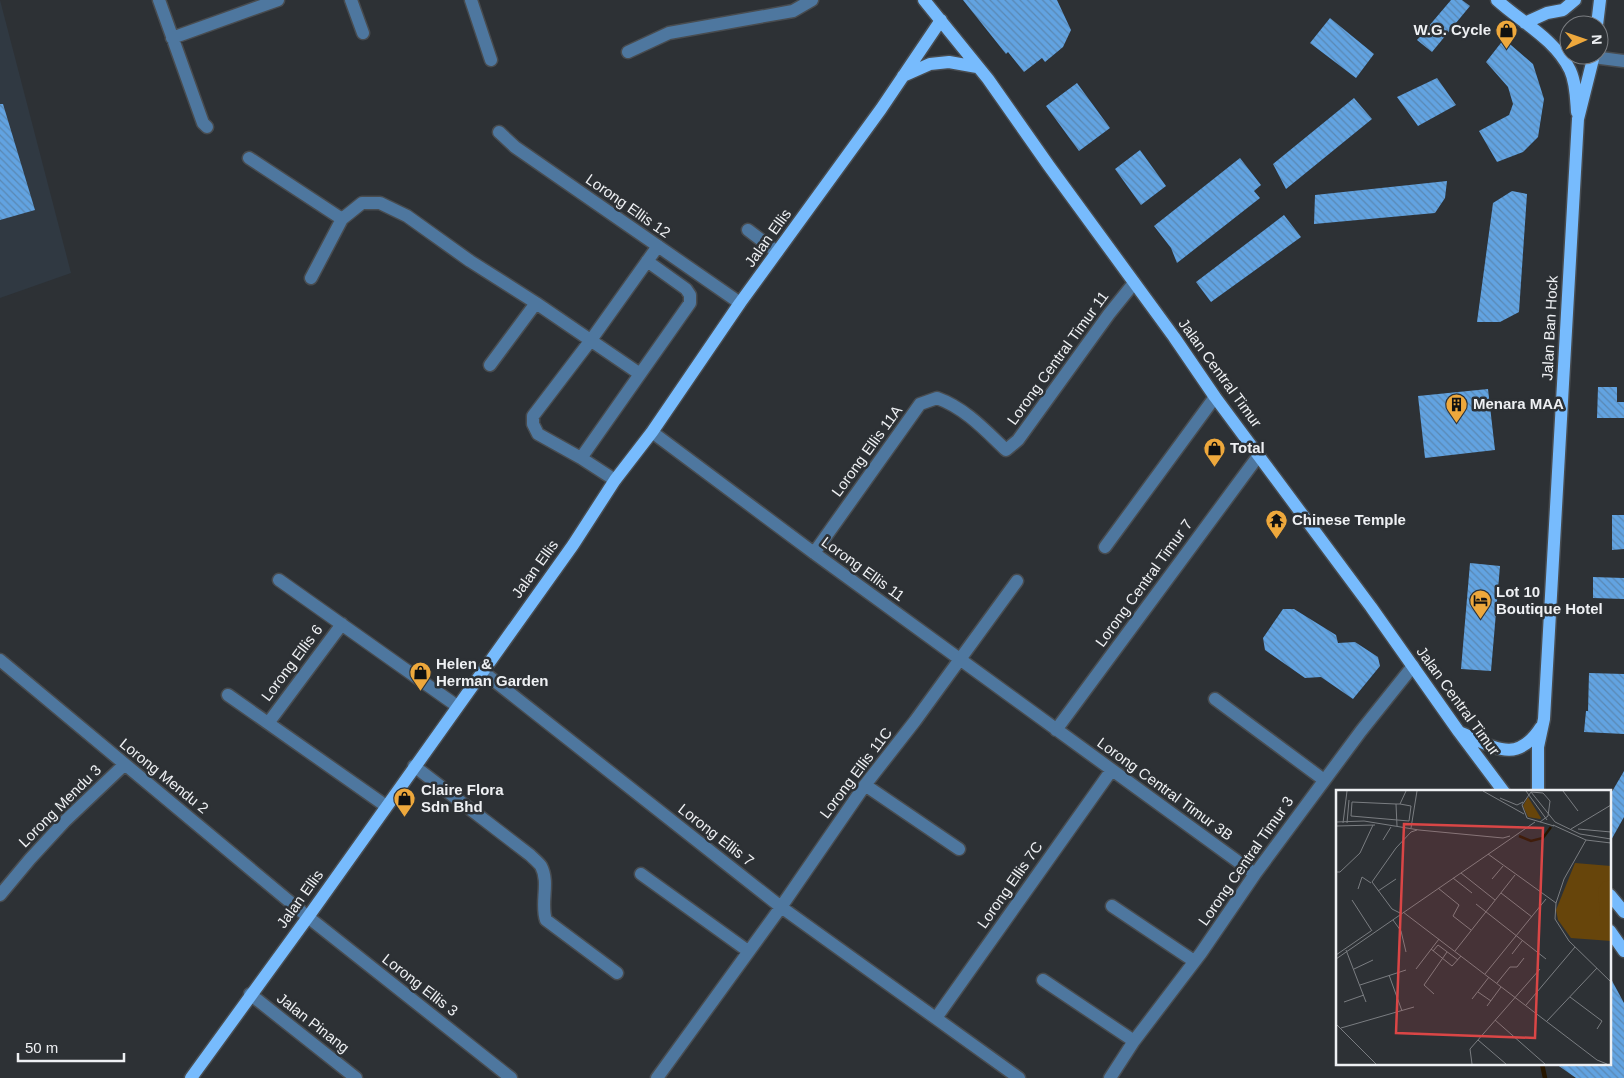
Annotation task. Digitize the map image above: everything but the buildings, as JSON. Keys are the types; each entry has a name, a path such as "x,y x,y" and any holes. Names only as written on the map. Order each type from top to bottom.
{"main road":[{"path":"1496,0 1545,38 1561,56 1570,70 1574,84 1578,119"},
{"path":"1526,23 1547,13 1563,10 1575,0"},
{"path":"1598,15 1600,0"},
{"name":"Jalan Central Timur","path":"928,3 988,79 1215,397 1502,790"},
{"name":"Jalan Ellis","path":"191,1078 573,544 615,480 652,432 740,303 881,109 941,20"},
{"path":"902,77 930,64 949,62 977,67"},
{"name":"Jalan Ban Hock","path":"1542,725 1544,719 1578,119 1592,65"},
{"path":"1459,732 1503,750 1513,750 1524,746 1536,736 1542,725"},
{"path":"1538,790 1538,747 1542,725"},
{"path":"1612,897 1624,912"},
{"path":"1612,934 1624,951"}],"street":[{"path":"158,0 203,123 207,127"},
{"path":"172,38 278,0"},
{"path":"351,0 363,33"},
{"path":"471,0 491,60"},
{"path":"628,52 669,33 793,11 812,0"},
{"path":"1609,58 1624,61"},
{"name":"Lorong Ellis 12","path":"500,132 515,147 740,303"},
{"path":"249,158 342,219"},
{"path":"311,278 342,219 362,203 380,203 407,216 470,261 536,303 640,374"},
{"path":"748,230 777,252"},
{"path":"615,480 538,434 533,424 533,416 591,340 658,246"},
{"path":"581,458 690,303 690,295 686,289 647,260"},
{"name":"Lorong Central Timur 11","path":"1006,450 1018,440 1134,283"},
{"path":"490,364 536,303"},
{"path":"1105,547 1215,397"},
{"name":"Lorong Ellis 11A","path":"814,553 920,404 937,398 949,402 964,411 1006,450"},
{"name":"Lorong Ellis 11","path":"652,432 1056,730"},
{"name":"Lorong Central Timur 7","path":"1056,730 1258,455"},
{"path":"279,580 457,706"},
{"name":"Lorong Ellis 11C","path":"657,1078 781,907 865,785 915,721 1017,580"},
{"name":"Lorong Ellis 6","path":"269,722 342,624"},
{"name":"Lorong Mendu 2","path":"0,660 308,917"},
{"name":"Lorong Central Timur 3","path":"1110,1078 1134,1041 1201,953 1255,874 1324,780 1413,666"},
{"name":"Lorong Ellis 7","path":"482,671 781,907 1019,1078"},
{"path":"228,695 386,806"},
{"path":"1215,699 1324,780"},
{"name":"Lorong Central Timur 3B","path":"1056,730 1255,874"},
{"name":"Lorong Mendu 3","path":"0,895 65,821 124,765"},
{"path":"414,766 530,854 540,865 544,876 543,912 546,920 617,973"},
{"name":"Lorong Ellis 7C","path":"936,1018 1111,771"},
{"path":"865,785 959,849"},
{"path":"641,874 748,951"},
{"path":"1112,906 1194,962"},
{"name":"Lorong Ellis 3","path":"308,917 511,1078"},
{"path":"1043,980 1134,1041"},
{"name":"Jalan Pinang","path":"250,994 356,1078"}],"shaded area":[{"path":"0,0 71,273 0,298"}],"waterway":[{"path":"1542,1066 1545,1078"}],"place":[{"name":"W.G. Cycle","path":"1507,49"},
{"name":"Menara MAA","path":"1457,423"},
{"name":"Total","path":"1214,467"},
{"name":"Chinese Temple","path":"1276,539"},
{"name":"Lot 10 Boutique Hotel","path":"1480,620"},
{"name":"Helen & Herman Garden","path":"420,692"},
{"name":"Claire Flora Sdn Bhd","path":"405,818"}]}
